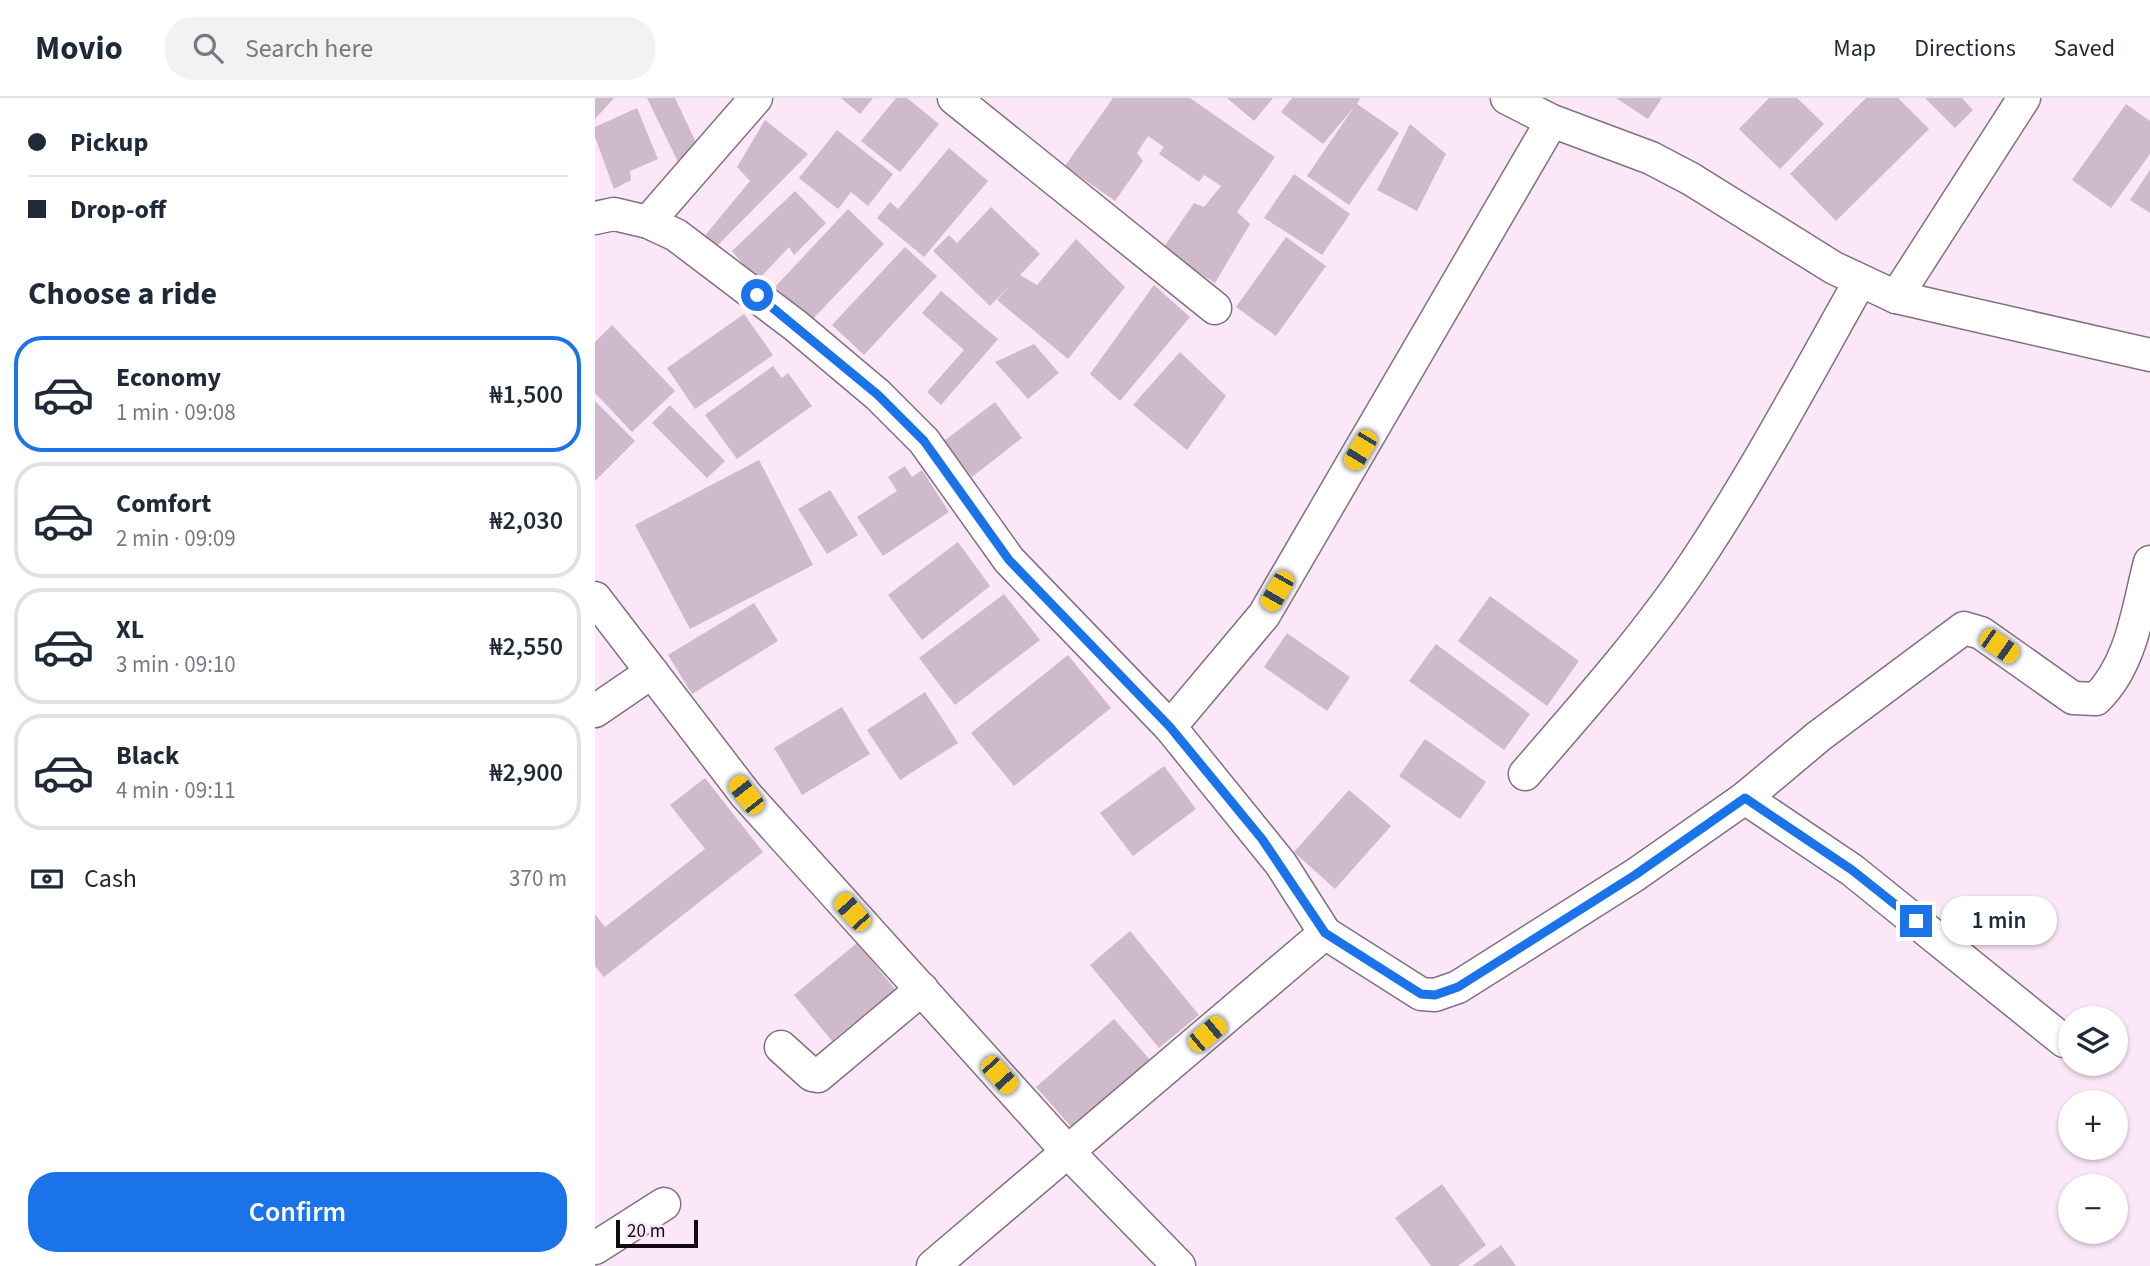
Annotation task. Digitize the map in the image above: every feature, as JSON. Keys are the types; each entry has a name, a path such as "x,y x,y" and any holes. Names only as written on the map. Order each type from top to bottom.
{"street":[{"path":"648,222 756,98"},
{"path":"954,98 1215,308"},
{"path":"1507,98 1552,121 1651,158 1691,179 1860,281 1896,297 2150,355"},
{"path":"1896,297 2024,98"},
{"path":"1170,727 1264,615 1552,121"},
{"path":"595,218 614,214 648,222 676,235 718,264 878,395 924,441 1009,560 1170,727 1262,839 1325,933 1421,994 1435,995 1458,987 1623,883 1745,798 1819,736 1964,628 1981,633 2073,698 2095,699 2117,673 2127,649 2150,562"},
{"path":"1525,774 1612,674 1691,569 1732,506 1860,281"},
{"path":"595,598 746,795 1068,1152 1179,1266"},
{"path":"595,711 652,672"},
{"path":"1745,798 1852,870 2058,1036"},
{"path":"933,1266 1325,933"},
{"path":"781,1047 812,1075 818,1076 922,989"},
{"path":"595,1248 664,1204"}],"building":[{"path":"595,98 614,98 595,119"},
{"path":"647,98 675,98 700,151 678,162"},
{"path":"841,98 873,98 860,114"},
{"path":"896,98 907,98 939,124 900,172 861,141"},
{"path":"1113,98 1190,98 1275,157 1237,212 1250,224 1215,283 1162,250 1194,203 1204,207 1221,186 1204,175 1199,182 1159,154 1164,147 1148,136 1137,153 1143,161 1115,201 1065,166"},
{"path":"1227,98 1273,98 1254,121"},
{"path":"1292,98 1360,98 1357,104 1399,133 1349,205 1307,176 1354,107 1323,144 1281,112"},
{"path":"1616,98 1662,98 1648,119"},
{"path":"1769,98 1797,98 1824,124 1780,169 1739,129"},
{"path":"1866,98 1898,98 1929,129 1836,221 1790,174"},
{"path":"1925,98 1962,98 1973,110 1955,128"},
{"path":"2126,104 2150,121 2150,154 2111,208 2072,180"},
{"path":"637,108 658,159 630,171 631,180 614,189 595,137 595,127"},
{"path":"765,120 808,154 715,248 703,238 750,181 737,167"},
{"path":"1410,124 1446,154 1417,211 1377,190"},
{"path":"837,130 893,174 868,206 851,192 838,209 799,178"},
{"path":"949,148 988,181 924,257 877,218 890,202 898,209"},
{"path":"2150,170 2150,213 2130,200"},
{"path":"1294,174 1350,214 1322,255 1264,218"},
{"path":"795,191 826,223 794,255 789,247 757,281 732,251"},
{"path":"991,207 1040,254 1020,275 1037,285 1076,239 1125,287 1068,359 997,300 1011,284 990,306 933,251 949,235 957,243"},
{"path":"848,209 884,244 811,321 775,287"},
{"path":"1286,237 1326,266 1276,336 1236,307"},
{"path":"905,247 937,276 864,355 832,325"},
{"path":"1154,285 1190,317 1120,401 1090,374"},
{"path":"941,291 998,339 941,405 927,392 964,350 922,313"},
{"path":"744,314 773,355 695,409 667,368"},
{"path":"612,325 675,391 632,432 595,393 595,342"},
{"path":"1034,344 1059,373 1028,399 995,362"},
{"path":"1180,352 1226,396 1187,450 1133,405"},
{"path":"773,366 782,378 788,373 812,406 737,459 705,415"},
{"path":"595,401 635,441 595,481"},
{"path":"995,402 1022,438 972,477 944,441"},
{"path":"670,405 725,461 707,478 652,423"},
{"path":"759,460 813,565 690,629 635,525"},
{"path":"905,466 912,477 922,470 949,512 883,556 857,517 897,491 888,477"},
{"path":"830,490 858,535 827,554 798,509"},
{"path":"958,542 990,586 922,640 888,595"},
{"path":"1004,594 1040,640 955,705 919,658"},
{"path":"1490,596 1579,661 1547,706 1458,641"},
{"path":"754,603 778,641 692,694 668,655"},
{"path":"1287,633 1350,677 1327,711 1264,667"},
{"path":"1436,644 1530,714 1504,750 1409,681"},
{"path":"1068,655 1111,708 1014,786 971,733"},
{"path":"925,692 958,743 900,780 867,730"},
{"path":"842,707 870,754 802,795 774,748"},
{"path":"1425,739 1486,782 1460,819 1399,776"},
{"path":"1164,766 1196,809 1133,856 1100,813"},
{"path":"705,778 763,852 604,977 595,966 595,914 605,927 705,849 670,805"},
{"path":"1349,790 1391,826 1335,889 1294,852"},
{"path":"1130,931 1199,1015 1159,1048 1090,965"},
{"path":"857,943 895,989 832,1041 794,995"},
{"path":"1114,1019 1152,1062 1074,1130 1036,1087"},
{"path":"1442,1184 1486,1245 1458,1266 1431,1266 1395,1218"},
{"path":"1501,1245 1516,1266 1472,1266"}],"route":[{"path":"757,295 878,395 924,441 1009,560 1170,727 1262,839 1325,933 1421,994 1435,995 1458,987 1635,875 1745,798 1852,870 1916,921"}]}
